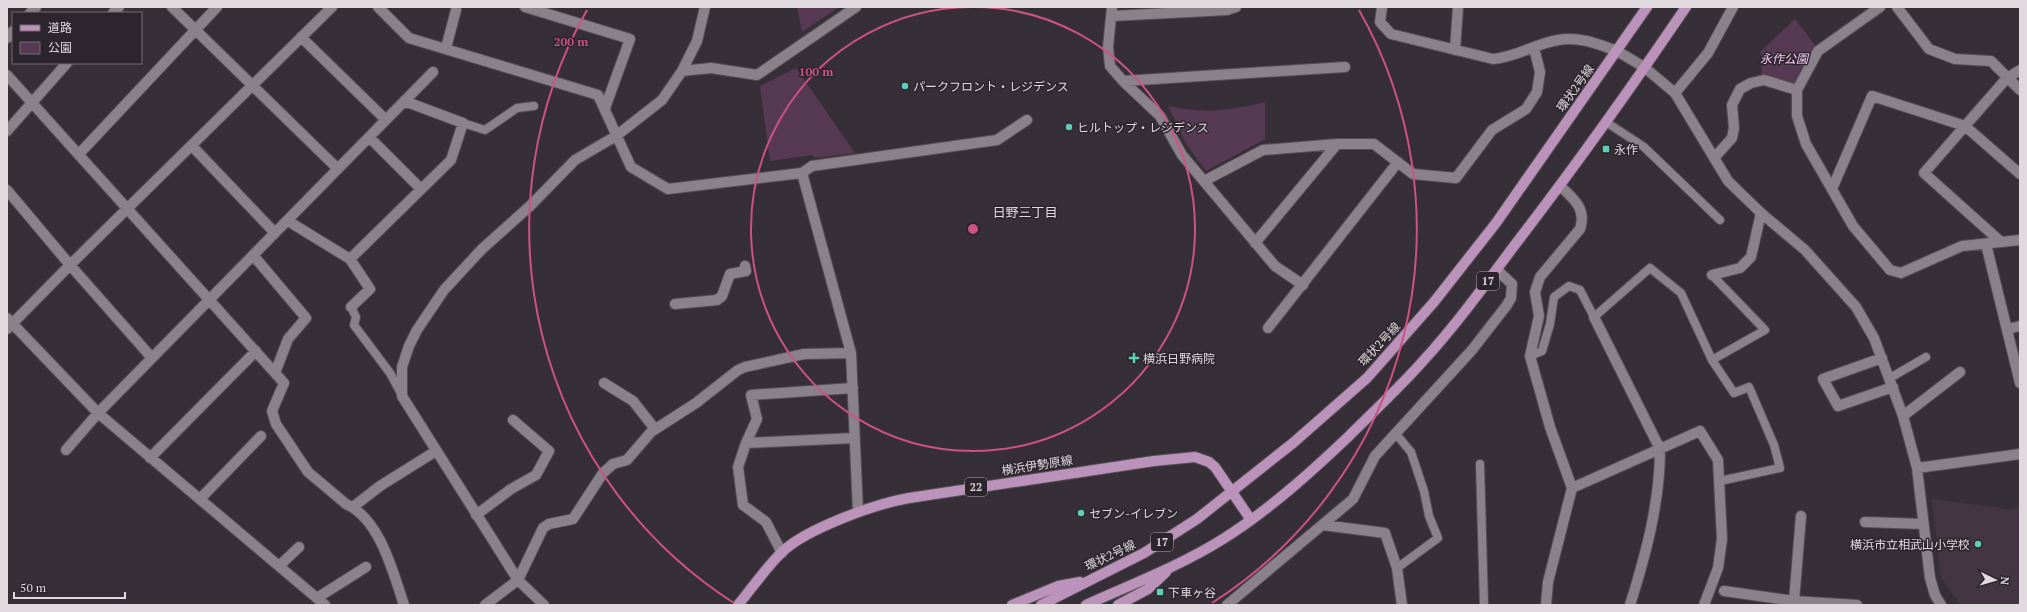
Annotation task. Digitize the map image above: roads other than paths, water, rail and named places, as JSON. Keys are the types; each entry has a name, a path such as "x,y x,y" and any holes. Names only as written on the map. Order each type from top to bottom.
{"main road":[{"name":"環状2号線","path":"1041,605 1144,553 1170,538 1232,493 1323,418 1367,378 1408,332 1496,223 1647,7"},
{"name":"17","path":"1086,605 1143,579 1168,570 1223,539 1251,520 1310,473 1402,384 1451,328 1497,270 1606,122 1686,7"},
{"name":"横浜伊勢原線","path":"738,605 782,552 802,539 858,512 892,501 909,498 1189,457 1200,458 1215,467 1251,520"},
{"path":"1118,605 1148,589 1168,570"},
{"path":"1012,605 1058,586 1086,581"}],"street":[{"path":"172,7 338,169"},
{"path":"79,154 217,7"},
{"path":"325,605 98,413 9,324 332,7"},
{"path":"378,7 409,38 598,95 631,167 668,189 802,173 812,166 997,140 1027,120"},
{"path":"525,7 630,40 605,108"},
{"path":"544,605 518,580 476,516 402,396 402,367 408,346 444,290 482,249 530,206 575,160 616,136 662,100 682,71 697,42 705,7"},
{"path":"682,71 711,68 757,75 856,7"},
{"path":"1236,7 1227,10 1112,12 1108,48 1110,66 1123,81 1160,116 1182,155 1275,266 1303,285"},
{"path":"1382,7 1380,22 1391,34 1493,59 1508,57 1558,40 1583,40 1617,51 1644,67 1675,93 1728,181 1761,213 1805,250 1856,307 1874,338 1892,382 1917,468 1930,578 1935,595 1941,605"},
{"path":"1455,50 1458,7"},
{"path":"1675,93 1708,54 1733,7"},
{"path":"1880,7 1818,51 1797,90 1797,116 1806,144 1853,226 1890,270 1901,273 1962,246 2020,240"},
{"path":"1896,7 1929,49 1956,58 1991,61 2006,79 2020,90"},
{"path":"446,48 456,10"},
{"path":"301,37 386,120"},
{"path":"1204,181 1263,150 1337,144 1374,144 1413,174 1456,178 1492,130 1526,109 1537,92 1540,72 1534,48"},
{"path":"7,131 66,64"},
{"path":"1123,81 1345,67"},
{"path":"2000,242 1924,173 2006,79 2020,70"},
{"path":"66,450 98,413 433,72"},
{"path":"7,75 284,382 272,411 276,424 308,472 346,504 353,507 375,530 384,559 404,605"},
{"path":"1714,158 1732,138 1734,128 1732,105 1740,89 1751,83 1764,80 1797,90"},
{"path":"1832,189 1872,96 1965,126 2020,174"},
{"path":"350,259 451,160 463,122 404,101"},
{"path":"369,137 421,189"},
{"path":"1255,243 1337,144"},
{"path":"192,146 275,233"},
{"path":"1268,328 1398,162"},
{"path":"802,173 852,353 858,512"},
{"path":"1546,605 1548,582 1572,488 1550,427 1530,356 1539,316 1535,292 1540,277 1580,229 1583,222 1580,207 1560,186"},
{"path":"7,190 70,265 152,358"},
{"path":"1712,275 1740,268 1751,257 1761,213"},
{"path":"288,221 350,259 370,288 351,307"},
{"path":"1986,244 2020,383"},
{"path":"253,255 306,318 288,340 275,373"},
{"path":"675,304 717,300 722,296 730,274 746,271 745,266"},
{"path":"1227,605 1353,499 1375,456 1472,350 1507,305 1510,298 1512,284 1497,270"},
{"path":"1594,317 1660,449 1660,472 1653,523 1630,605"},
{"path":"2008,329 2020,326"},
{"path":"150,458 256,352"},
{"path":"485,605 518,580 543,528 549,524 573,519 603,473 613,464 627,460 655,429 696,403 745,367 804,354 852,353"},
{"path":"1882,358 1823,379 1838,406 1892,382"},
{"path":"1903,416 1960,372"},
{"path":"604,383 633,401 655,429"},
{"path":"782,552 766,522 743,505 738,467 746,443 757,419 751,395 853,388"},
{"path":"476,516 511,489 536,476 549,451 514,420"},
{"path":"1572,488 1700,431 1718,460 1722,539 1718,568 1704,605"},
{"path":"200,499 261,436"},
{"path":"746,443 855,438"},
{"path":"353,507 380,486 436,451"},
{"path":"1917,468 2020,454"},
{"path":"1794,601 1801,516"},
{"path":"1865,522 1923,524"},
{"path":"1323,525 1385,533 1397,568 1402,605"},
{"path":"279,566 299,547"},
{"path":"317,598 366,567"},
{"path":"1724,591 1794,601 1857,605"}],"lane":[{"path":"463,122 485,130 518,108 534,106"},
{"path":"1606,122 1644,147 1720,220"},
{"path":"1530,356 1542,351 1550,324 1554,297 1569,286 1580,290 1594,317 1650,268 1680,293 1712,360 1734,393 1749,387 1774,445 1780,468 1720,481"},
{"path":"1712,275 1765,330 1712,360"},
{"path":"351,307 356,317 354,325 390,373 402,396"},
{"path":"1892,382 1926,357"},
{"path":"1396,434 1411,452 1424,491 1429,516 1438,538 1397,568"},
{"path":"1480,464 1484,605"}],"place":[{"name":"パークフロント・レジデンス","path":"905,86"},
{"name":"ヒルトップ・レジデンス","path":"1069,127"},
{"name":"永作","path":"1606,149"},
{"name":"横浜日野病院","path":"1134,358"},
{"name":"セブン-イレブン","path":"1081,513"},
{"name":"横浜市立相武山小学校","path":"1978,544"},
{"name":"下車ヶ谷","path":"1160,592"}],"district":[{"name":"日野三丁目","path":"1025,212"}],"park label":[{"name":"永作公園","path":"1784,58"}]}
